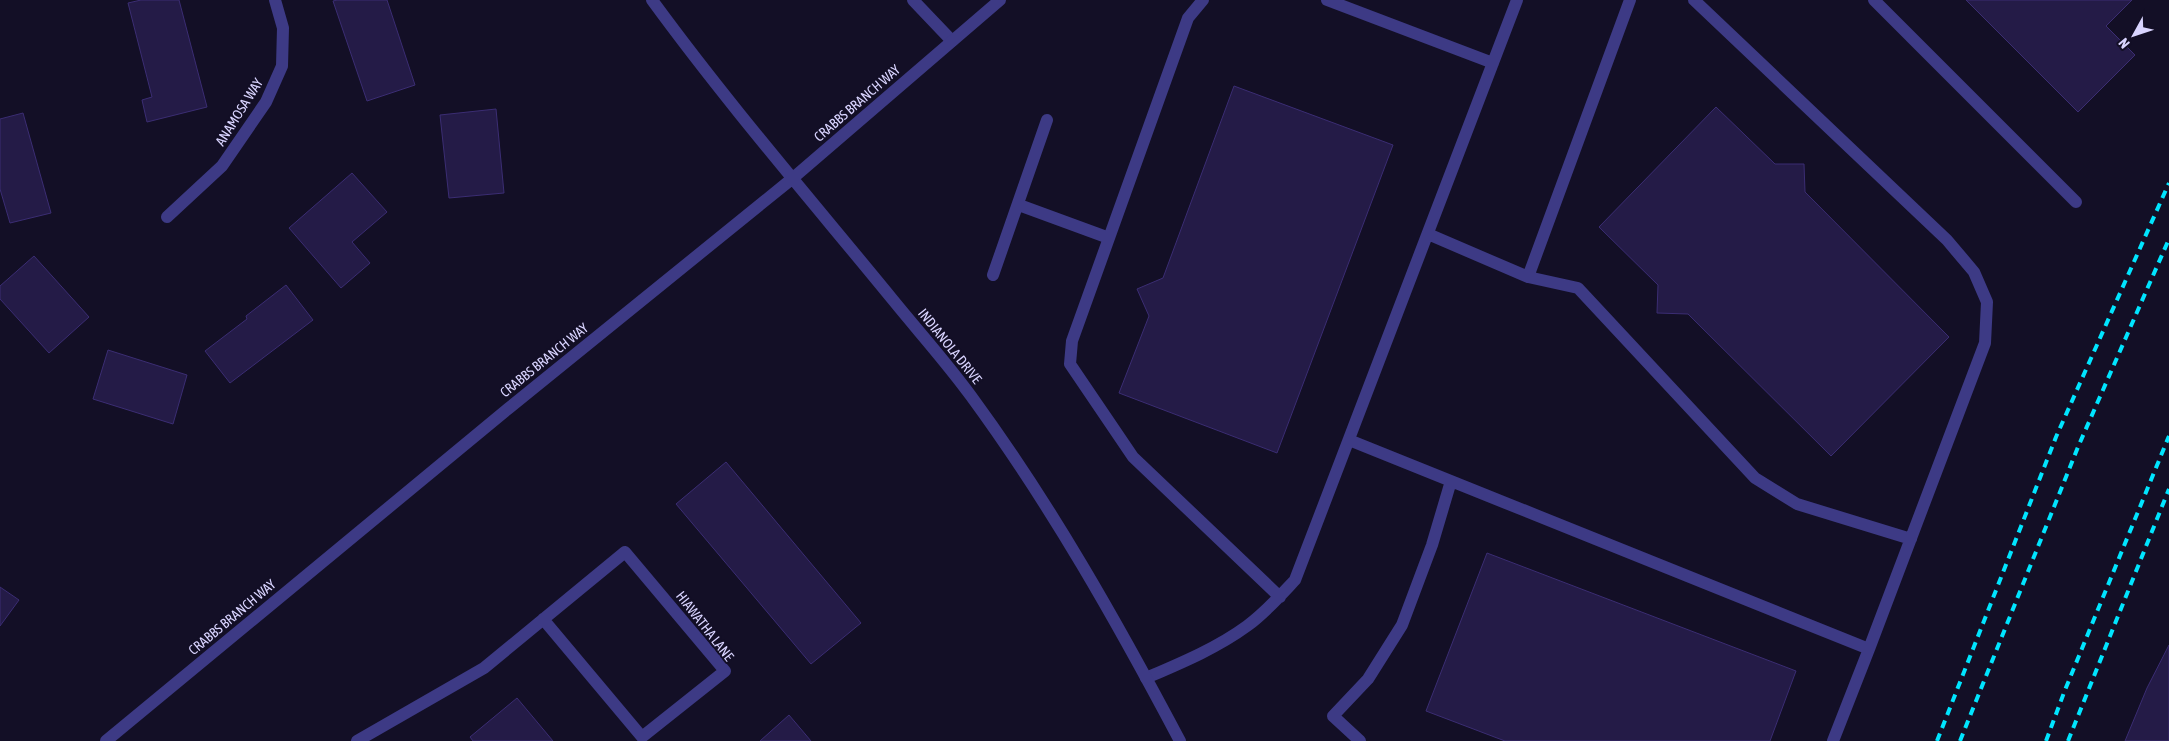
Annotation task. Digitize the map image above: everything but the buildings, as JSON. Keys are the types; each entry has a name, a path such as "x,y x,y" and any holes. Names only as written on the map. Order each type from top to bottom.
{"street":[{"name":"ANAMOSA WAY","path":"167,217 222,166 266,102 282,66 283,28 275,0"},
{"name":"INDIANOLA DRIVE","path":"652,0 748,126 970,394 1038,491 1076,554 1180,741"},
{"path":"913,0 952,42"},
{"name":"CRABBS BRANCH WAY","path":"106,741 509,408 793,178 1000,0"},
{"path":"1203,0 1188,18 1072,341 1070,364 1133,457 1280,597"},
{"path":"1327,0 1493,63"},
{"path":"1146,678 1194,657 1247,626 1280,597 1295,580 1517,0"},
{"path":"1528,277 1630,0"},
{"path":"1694,0 1947,240 1974,272 1987,302 1985,343 1833,741"},
{"path":"1874,0 2076,202"},
{"path":"993,275 1048,120"},
{"path":"1019,205 1109,238"},
{"path":"1428,234 1528,277 1578,288 1755,478 1797,504 1910,539"},
{"path":"1349,440 1869,649"},
{"path":"1360,741 1333,716 1368,679 1402,625 1432,545 1451,481"},
{"name":"HIAWATHA LANE","path":"357,741 484,668 543,619 625,552 724,671 642,737 543,619"}],"railway":[{"path":"1937,741 2056,437 2169,183"},
{"path":"1960,741 2078,447 2169,239"},
{"path":"2046,741 2169,436"},
{"path":"2068,741 2169,489"}]}
